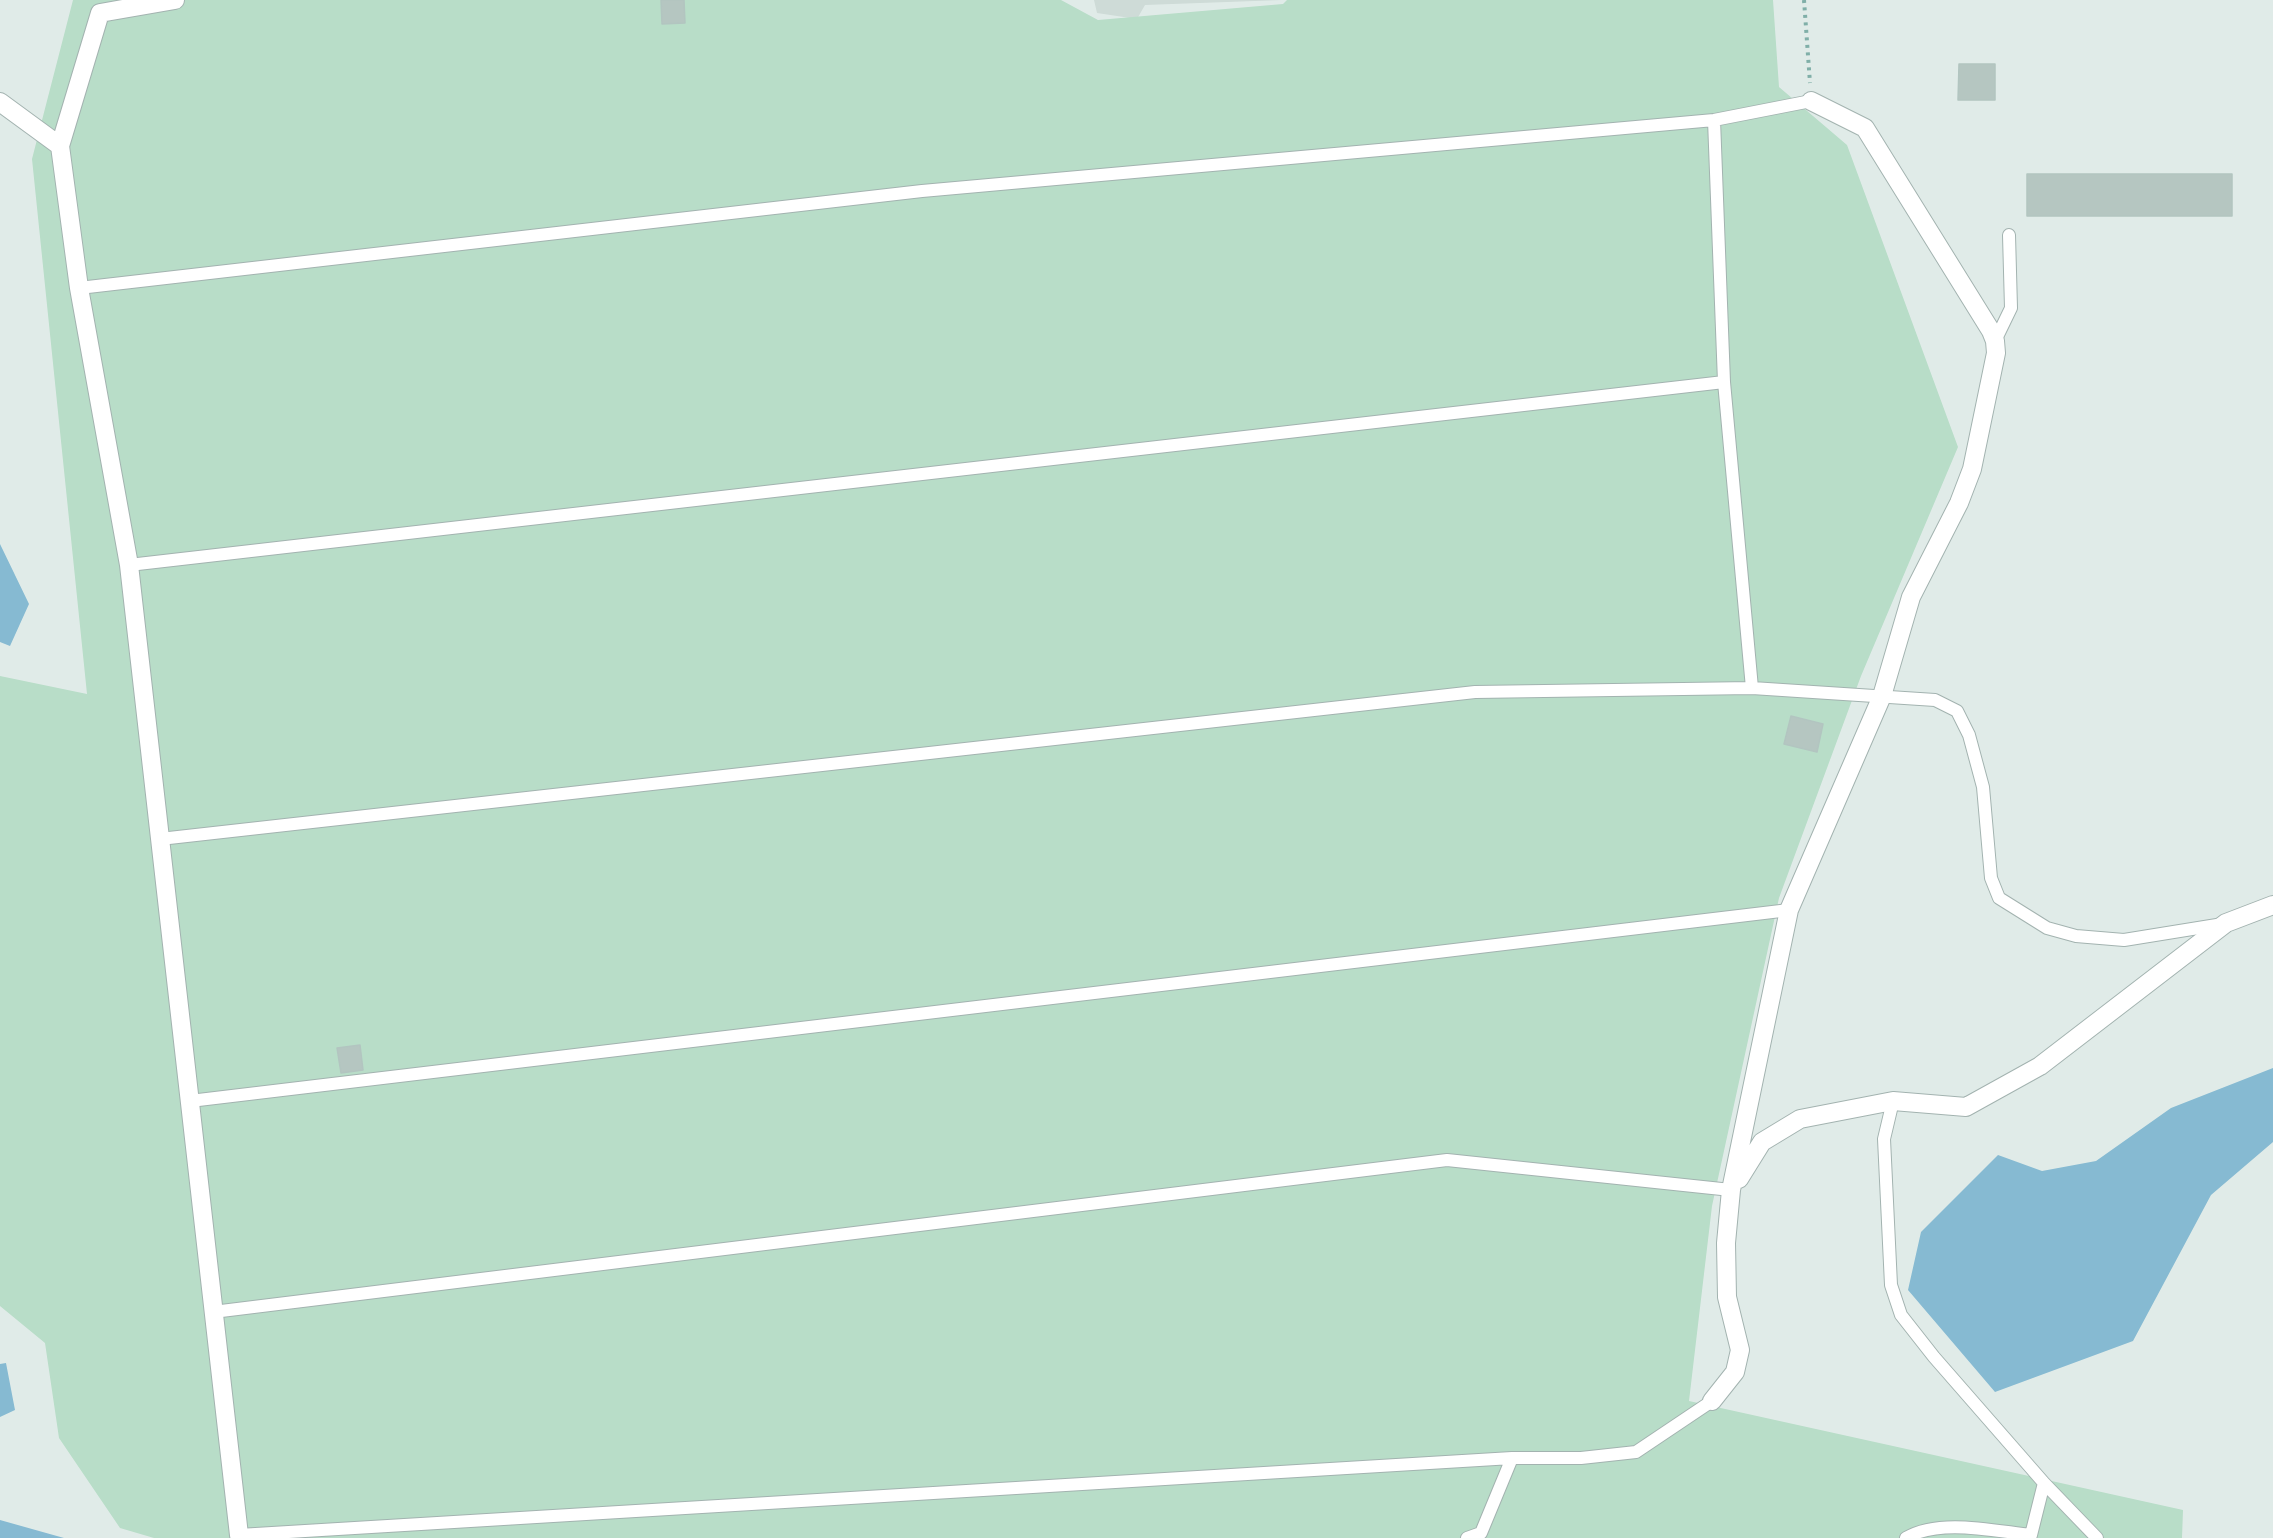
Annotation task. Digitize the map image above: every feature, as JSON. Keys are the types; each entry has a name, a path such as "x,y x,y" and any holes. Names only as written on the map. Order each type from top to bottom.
{"street":[{"path":"175,0 100,13 60,146 79,288 129,565 239,1535"},
{"path":"1712,1401 1735,1372 1740,1350 1727,1297 1726,1243 1731,1190 1789,910 1882,696 1911,597 1959,503 1971,469 1996,353 1991,330 1865,128 1811,101"},
{"path":"0,102 60,146"},
{"path":"1731,1190 1762,1142 1800,1119 1893,1101 1966,1107 2040,1066 2226,923 2273,905"}],"lane":[{"path":"79,288 922,191 1714,120 1811,101"},
{"path":"1714,120 1724,382 1752,688"},
{"path":"1995,341 2011,308 2009,235"},
{"path":"129,565 1724,382"},
{"path":"160,839 1474,692 1752,688 1935,700 1957,711 1969,735 1983,787 1991,879 1999,898 2047,928 2076,936 2124,940 2226,923"},
{"path":"190,1101 1789,910"},
{"path":"1893,1101 1884,1139 1890,1285 1901,1315 1934,1358 2044,1483 2097,1538"},
{"path":"213,1312 1447,1160 1731,1190"},
{"path":"239,1535 1512,1458 1581,1458 1636,1452 1712,1401"},
{"path":"1467,1538 1481,1533 1512,1458"},
{"path":"1906,1538 1930,1528 1947,1527 2031,1535 2044,1483"}],"path":[{"path":"1804,0 1811,101"}],"shaded area":[{"path":"1094,0 1282,0 1145,5 1137,19 1097,13"}],"green space":[{"path":"73,0 1061,0 1098,20 1283,4 1287,0 1773,0 1779,87 1847,145 1958,447 1861,676 1779,898 1712,1206 1689,1401 2183,1510 2182,1538 154,1538 120,1528 59,1438 45,1343 0,1306 0,676 87,694 32,159"}],"water":[{"path":"0,544 29,604 10,646 0,642"},
{"path":"2273,1068 2273,1142 2211,1195 2133,1341 1995,1392 1908,1290 1921,1232 1998,1155 2042,1171 2096,1161 2171,1108"},
{"path":"6,1363 15,1410 0,1417 0,1364"},
{"path":"0,1520 64,1538 0,1538"}],"building":[{"path":"661,0 684,0 685,23 662,24"},
{"path":"1959,64 1995,64 1995,100 1958,100"},
{"path":"2027,174 2232,174 2232,216 2027,216"},
{"path":"1791,716 1823,724 1817,752 1784,744"},
{"path":"360,1045 363,1070 341,1073 337,1048"}]}
